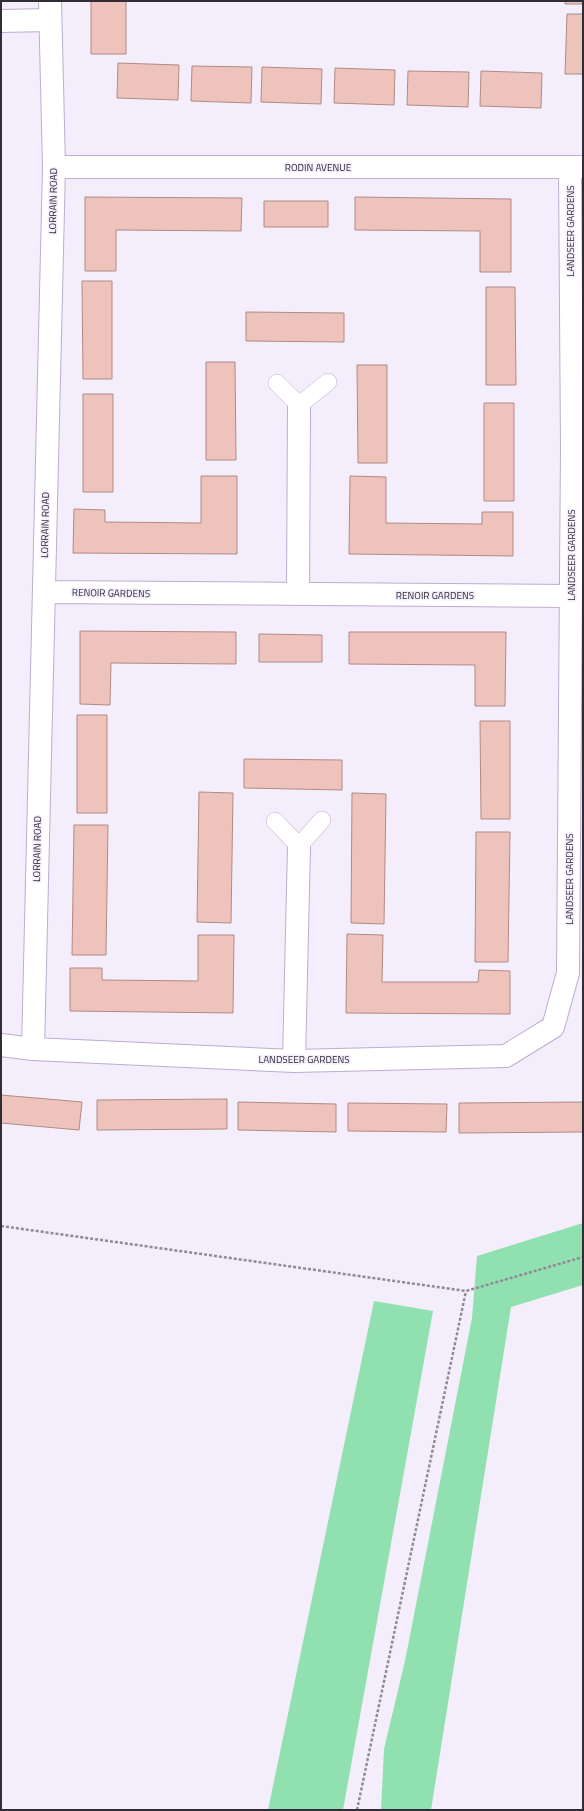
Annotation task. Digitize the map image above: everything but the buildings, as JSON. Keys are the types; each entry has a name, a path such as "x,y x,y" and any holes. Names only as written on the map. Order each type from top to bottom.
{"street":[{"path":"1,21 50,11"},
{"name":"LORRAIN ROAD","path":"33,1049 54,168 50,11"},
{"name":"RODIN AVENUE","path":"54,168 576,167"},
{"name":"LANDSEER GARDENS","path":"1,1045 33,1049 294,1061 506,1056 554,1027 568,973 576,736 571,596 578,448 576,167"},
{"path":"298,594 299,405"},
{"name":"RENOIR GARDENS","path":"44,592 571,596"},
{"path":"294,1061 299,846"}],"lane":[{"path":"277,383 299,405 328,382"},
{"path":"275,821 299,846 322,820"}],"path":[{"path":"1,1226 466,1291 583,1257"},
{"path":"357,1810 466,1291"}],"green space":[{"path":"583,1223 583,1285 511,1307 431,1810 381,1810 384,1749 405,1661 472,1318 477,1256"},
{"path":"374,1301 433,1311 343,1810 268,1810"}]}
